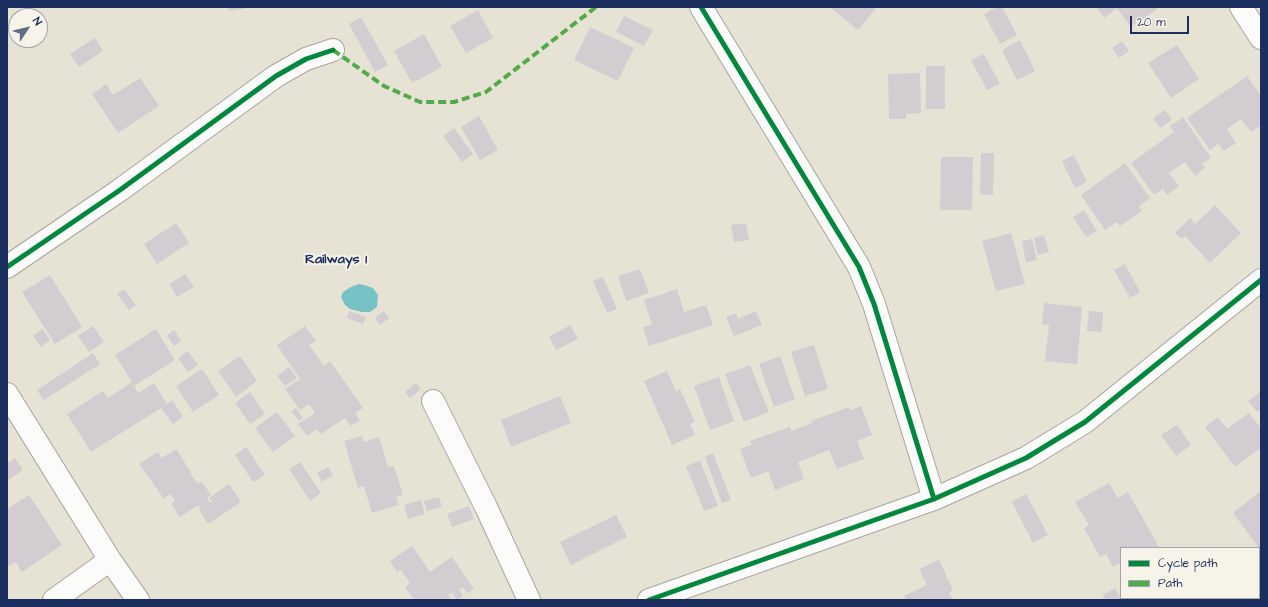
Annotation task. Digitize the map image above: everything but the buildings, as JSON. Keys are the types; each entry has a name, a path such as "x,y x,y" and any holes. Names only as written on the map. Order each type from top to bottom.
{"street":[{"path":"701,7 859,267 874,304 934,499"},
{"path":"1242,7 1261,38"},
{"path":"7,267 120,190 276,76 306,59 333,50"},
{"path":"649,600 934,499 1026,458 1085,422 1261,280"},
{"path":"7,394 110,560 138,600"},
{"path":"433,401 486,507 529,600"},
{"path":"54,600 110,560"}],"water":[{"path":"359,284 373,288 378,295 377,307 370,312 350,309 345,305 341,297 343,292"}],"marked path":[{"path":"333,50 384,86 420,102 454,102 486,92 596,7"}],"cycle path":[{"path":"701,7 859,267 874,304 934,499"},
{"path":"7,267 120,190 276,76 306,59 333,50"},
{"path":"649,600 934,499 1026,458 1085,422 1261,280"}],"district":[{"name":"Railways 1","path":"336,260"}]}
